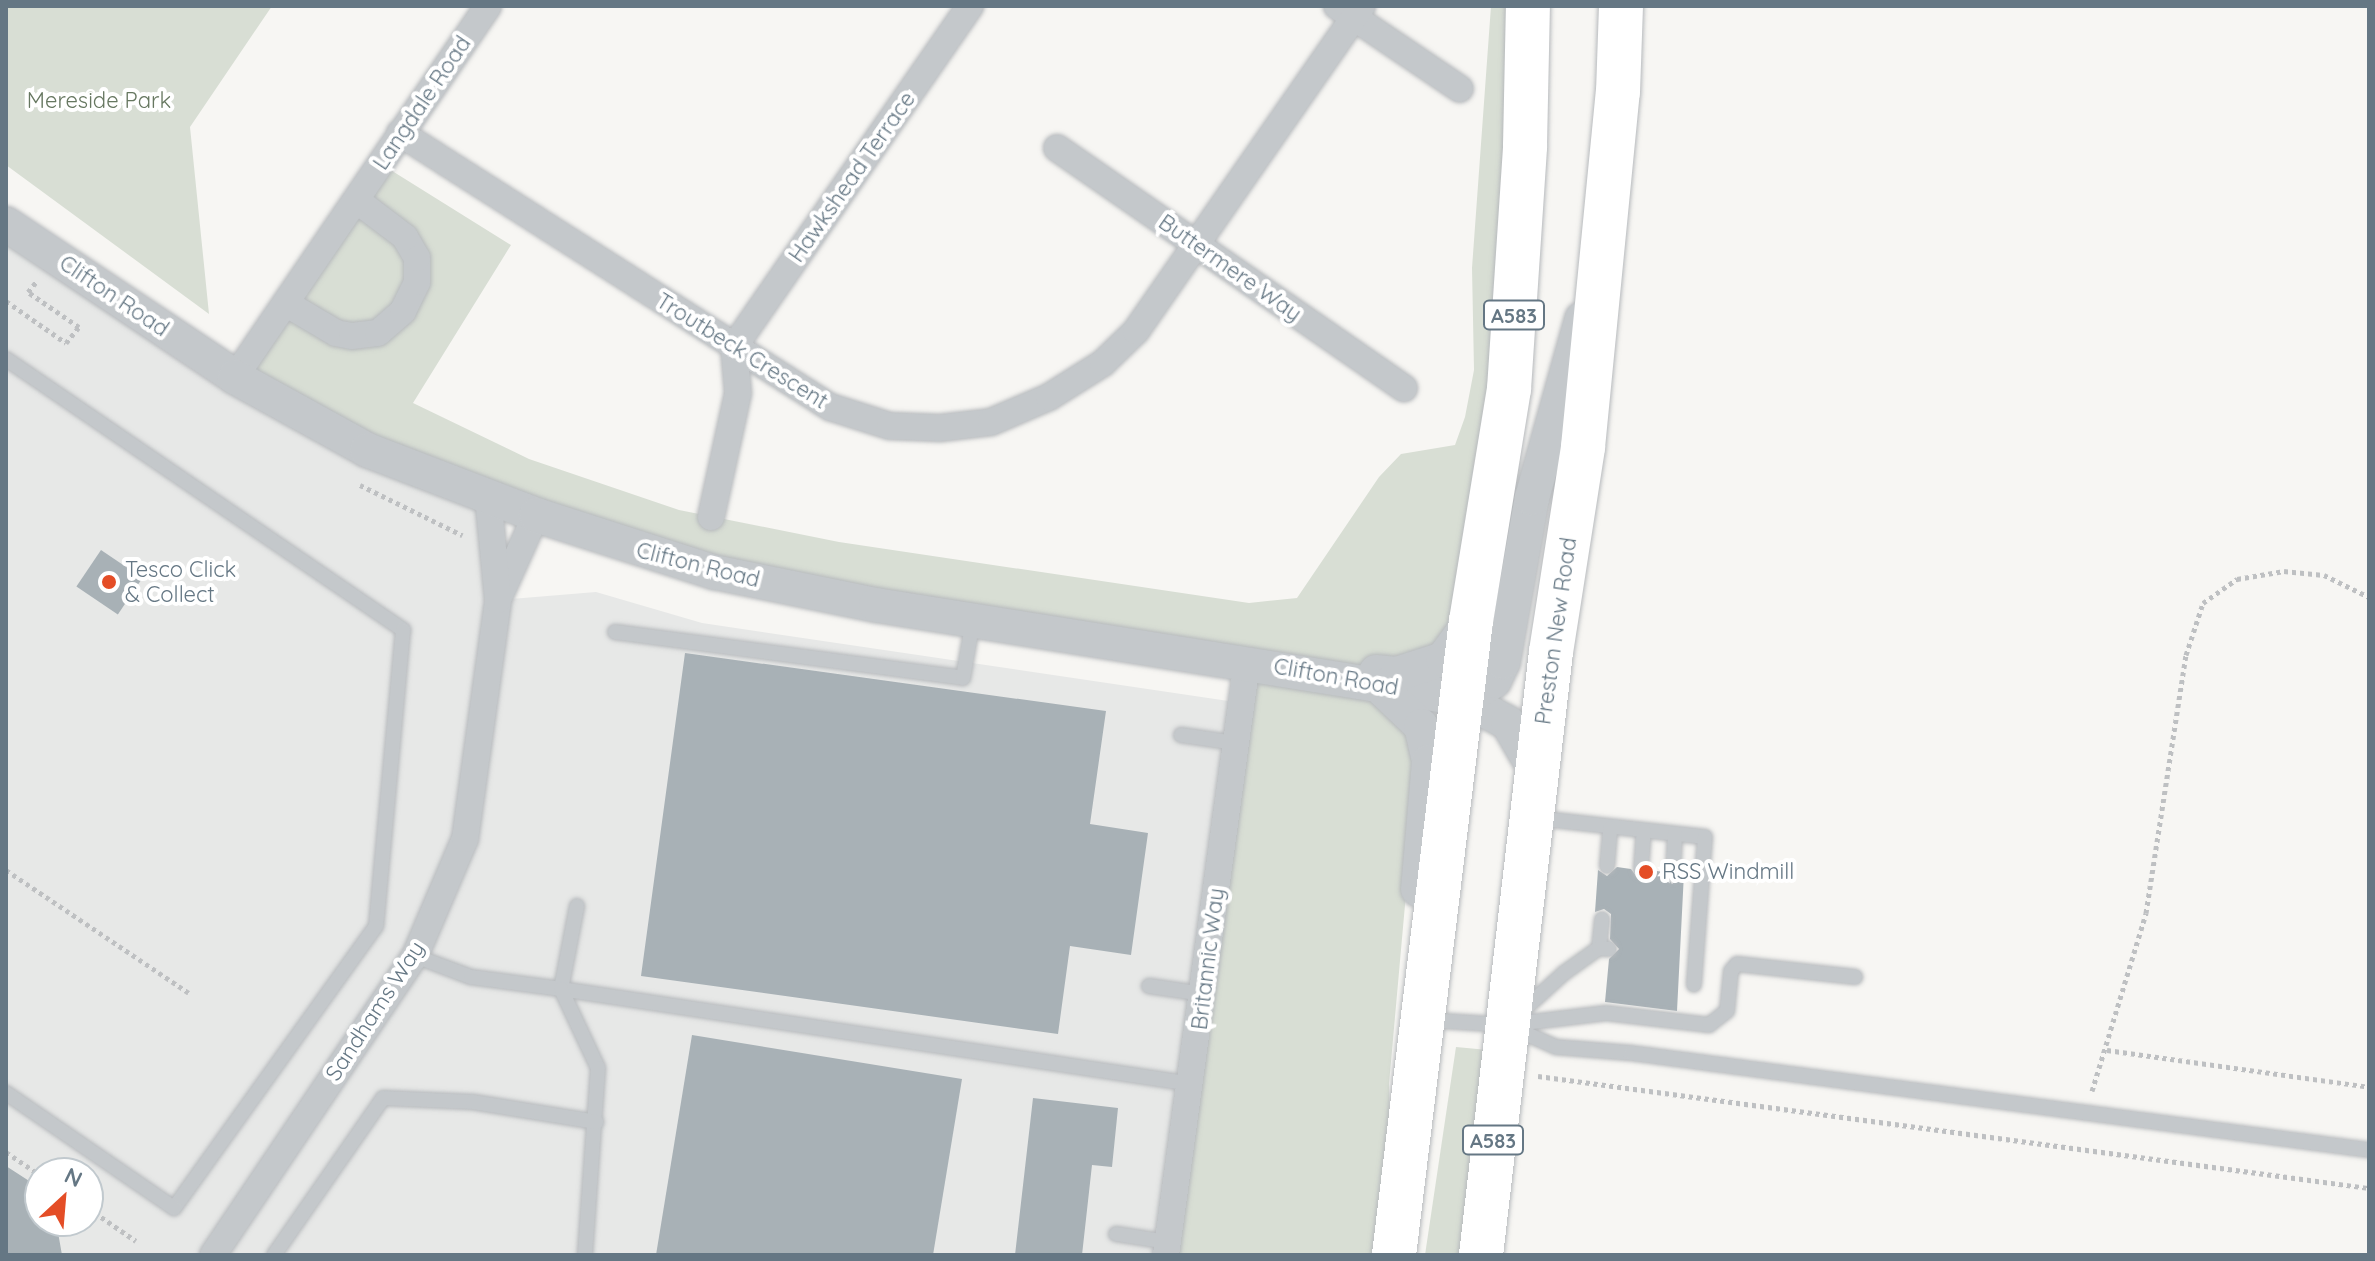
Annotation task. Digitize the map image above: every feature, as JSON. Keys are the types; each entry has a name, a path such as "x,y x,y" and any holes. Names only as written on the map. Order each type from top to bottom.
{"highway":[{"name":"A583","path":"1394,1255 1427,1020 1471,621 1509,389 1525,146 1528,6"},
{"name":"Preston New Road","path":"1481,1255 1537,773 1583,447 1605,238 1621,6"}],"street":[{"name":"Langdale Road","path":"235,377 488,6"},
{"name":"Hawkshead Terrace","path":"734,347 970,6"},
{"name":"Troutbeck Crescent","path":"400,133 830,407 890,426 940,428 991,422 1049,397 1103,363 1154,310 1199,247 1351,10"},
{"path":"1351,10 1460,89"},
{"name":"Buttermere Way","path":"1057,148 1404,388"},
{"path":"287,304 336,333 352,336 378,333 403,311 417,282 417,258 405,237 356,200"},
{"name":"Clifton Road","path":"6,224 235,377 367,450 536,515 714,572 973,620 1464,699 1508,723 1537,773"},
{"name":"A583","path":"1464,699 1494,681 1503,662 1539,469 1605,238"},
{"path":"711,517 738,393 734,347"},
{"name":"Sandhams Way","path":"213,1255 415,956 465,839 498,600 488,496"},
{"name":"Sandhams Way","path":"498,600 536,515"},
{"path":"1255,663 1291,656 1397,674 1443,659 1471,621"},
{"name":"Britannic Way","path":"1167,1248 1193,1085 1236,743 1255,663"},
{"path":"1379,686 1421,726 1429,762 1412,961 1427,1020"}],"lane":[{"path":"6,359 403,630 376,926 174,1208 6,1093"},
{"path":"615,632 963,678 973,620"},
{"path":"1181,735 1236,743"},
{"path":"1532,817 1705,837 1688,957 1694,985"},
{"path":"1607,866 1610,828"},
{"path":"1641,870 1644,831"},
{"path":"1673,874 1675,834"},
{"path":"577,906 561,989 598,1068 585,1255"},
{"path":"1507,1025 1604,949 1602,919"},
{"path":"415,956 471,977 1193,1085"},
{"path":"1427,1020 1507,1025 1606,1013 1709,1025 1727,1011 1731,971 1737,964 1855,977"},
{"path":"1149,986 1203,994"},
{"path":"1507,1025 1556,1047 1631,1053 2369,1150"},
{"path":"274,1255 383,1098 473,1102 596,1122"},
{"path":"1116,1234 1167,1248"}],"path":[{"path":"6,301 66,343 79,327 28,292 37,280"},
{"path":"2083,1114 2107,1050 2146,913 2186,655 2203,603 2237,579 2284,571 2324,575 2369,597"},
{"path":"6,870 189,993"},
{"path":"2107,1050 2369,1087"},
{"path":"1501,1071 2369,1188"},
{"path":"6,1152 24,1164"},
{"path":"104,1219 136,1241"}],"shaded area":[{"path":"6,224 235,377 488,496 498,600 596,592 702,623 1242,703 1166,1255 6,1255"}],"green space":[{"name":"Mereside Park","path":"6,6 272,6 190,127 209,314 6,165"},
{"path":"1491,6 1528,6 1471,621 1383,693 1421,726 1389,1084 1394,1255 1166,1255 1247,662 619,544 235,377 381,164 511,245 413,403 529,459 679,510 839,542 1249,603 1297,598 1379,477 1401,454 1455,445 1465,417 1474,370 1472,268"},
{"path":"1456,1047 1488,1050 1462,1255 1425,1255"}],"building":[{"name":"Tesco Click & Collect","path":"101,550 142,578 118,614 76,586"},
{"path":"685,653 1106,711 1090,824 1148,833 1131,955 1070,946 1058,1034 641,976"},
{"path":"1617,867 1631,869 1639,880 1651,870 1663,872 1672,884 1684,873 1677,1011 1605,1002 1609,959 1619,949 1610,939 1611,914 1604,909 1595,912 1598,870 1607,876"},
{"path":"692,1035 962,1079 933,1255 656,1255"},
{"path":"1033,1098 1118,1108 1112,1167 1092,1165 1082,1255 1015,1255"},
{"path":"6,1166 24,1178 24,1237 59,1237 62,1255 6,1255"}],"place":[{"name":"Tesco Click & Collect","path":"109,582"},
{"name":"RSS Windmill","path":"1646,872"}]}
